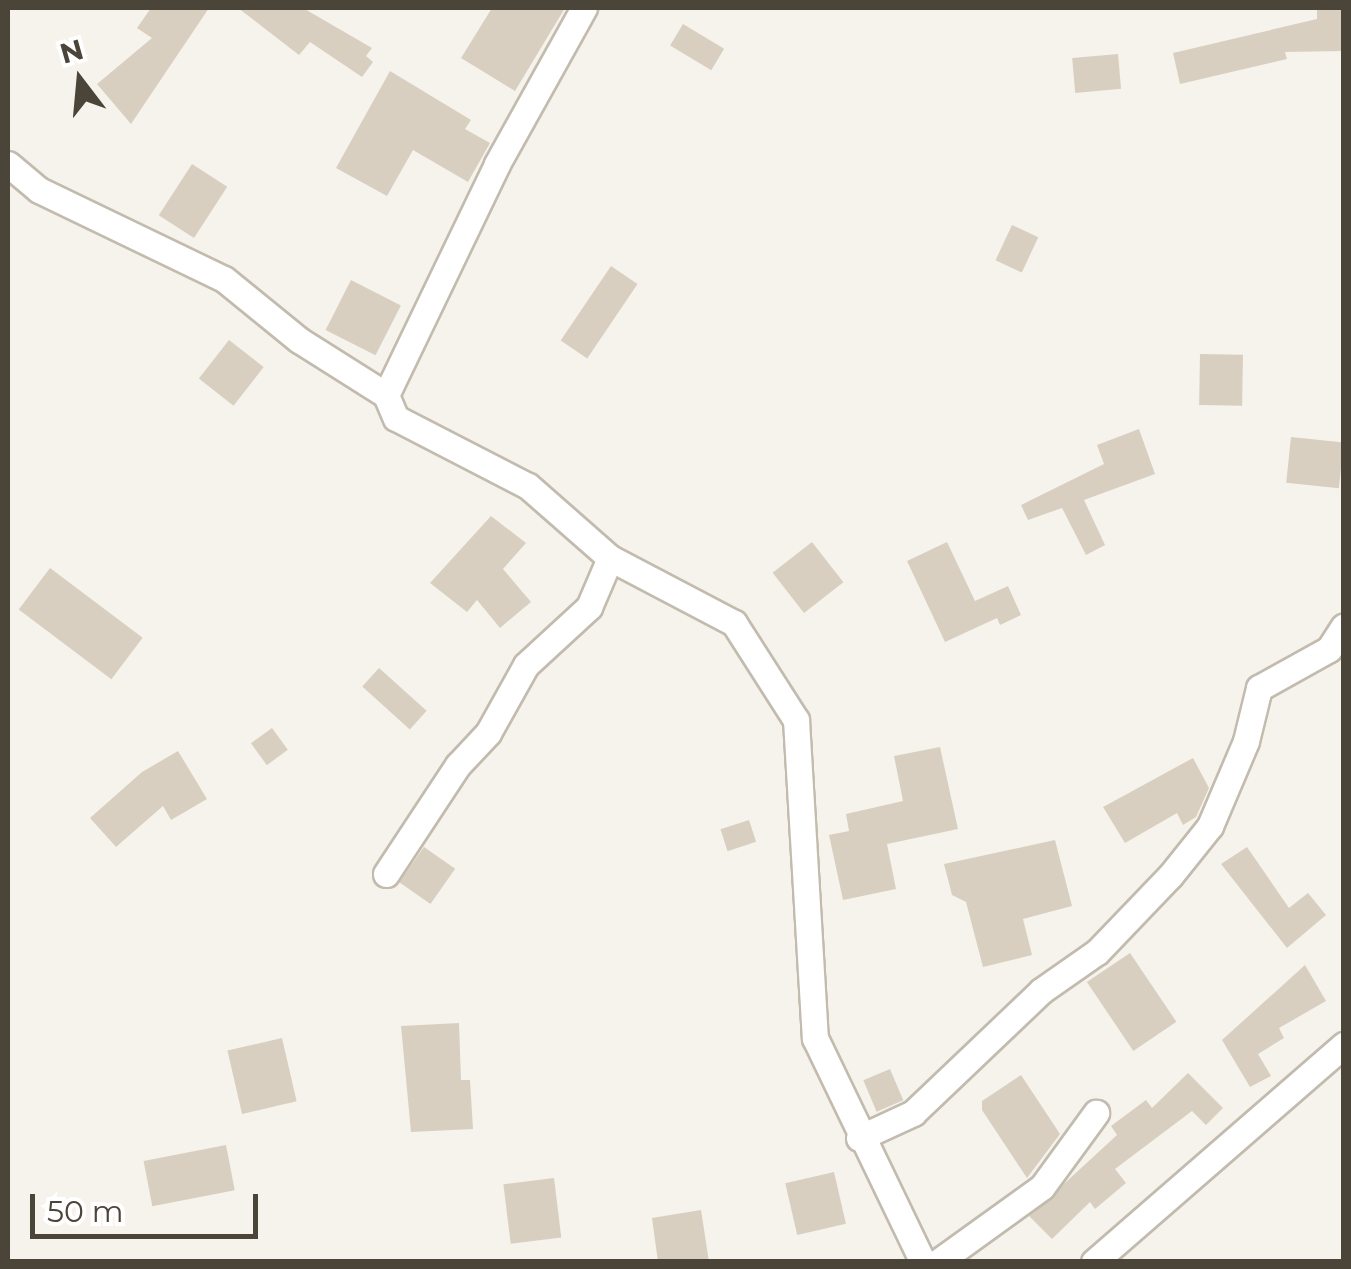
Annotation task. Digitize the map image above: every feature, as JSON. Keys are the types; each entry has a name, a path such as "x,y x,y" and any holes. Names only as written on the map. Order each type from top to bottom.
{"street":[{"path":"386,394 497,164 584,8"},
{"path":"8,164 38,190 224,279 300,340 386,394 396,418 528,486 610,558 734,622 796,720 815,1038 859,1138 923,1262"},
{"path":"386,874 458,765 488,733 526,665 589,607 610,558"},
{"path":"859,1138 913,1112 1041,991 1097,952 1170,876 1210,826 1246,741 1259,688 1330,649 1344,626"},
{"path":"1094,1262 1344,1045"},
{"path":"938,1262 1042,1187 1096,1114"}],"building":[{"path":"151,8 209,8 131,124 97,84 152,38 137,28"},
{"path":"238,8 303,8 372,48 366,56 373,62 362,77 310,42 299,55"},
{"path":"492,8 565,8 515,91 461,58"},
{"path":"1317,8 1344,8 1344,51 1285,52 1287,59 1180,84 1173,53 1317,19"},
{"path":"683,24 724,49 711,70 670,45"},
{"path":"1118,54 1121,89 1075,93 1072,58"},
{"path":"390,71 471,120 465,129 490,143 468,182 413,150 387,196 336,168"},
{"path":"192,164 227,187 194,238 159,215"},
{"path":"1012,225 1038,237 1022,273 996,260"},
{"path":"611,266 638,284 587,359 561,341"},
{"path":"351,280 401,305 375,355 326,330"},
{"path":"229,340 264,367 234,406 199,379"},
{"path":"1200,354 1243,355 1242,406 1199,405"},
{"path":"1139,429 1155,474 1084,500 1105,545 1086,555 1062,508 1028,520 1021,505 1104,464 1097,445"},
{"path":"1291,437 1344,443 1339,488 1286,483"},
{"path":"491,516 526,543 503,569 531,602 500,628 477,600 467,612 430,583"},
{"path":"812,542 843,582 804,613 773,573"},
{"path":"947,542 975,601 1008,586 1021,615 1000,625 997,618 945,642 907,561"},
{"path":"50,568 143,638 111,679 19,610"},
{"path":"379,668 427,711 410,729 362,687"},
{"path":"272,728 288,750 267,765 251,743"},
{"path":"940,747 958,829 887,844 896,889 843,900 829,835 849,831 846,814 903,801 894,756"},
{"path":"178,751 207,799 171,820 163,806 116,847 90,818 142,772"},
{"path":"1193,758 1209,788 1196,817 1183,825 1177,813 1125,843 1103,807"},
{"path":"749,820 756,842 728,851 720,829"},
{"path":"1055,840 1072,906 1023,919 1032,955 983,967 966,902 952,895 944,864"},
{"path":"424,847 455,869 430,904 399,882"},
{"path":"1247,847 1289,908 1308,893 1326,915 1287,948 1221,864"},
{"path":"1130,953 1176,1022 1133,1051 1087,982"},
{"path":"1305,965 1326,1001 1279,1028 1284,1038 1258,1054 1271,1076 1250,1087 1222,1040"},
{"path":"459,1023 461,1080 470,1080 473,1129 411,1132 401,1026"},
{"path":"282,1038 297,1101 242,1114 227,1051"},
{"path":"890,1069 903,1100 877,1112 863,1080"},
{"path":"1188,1073 1223,1108 1206,1125 1192,1111 1115,1169 1126,1183 1095,1209 1090,1202 1052,1239 1029,1216 1117,1135 1111,1126 1146,1100 1152,1108"},
{"path":"1021,1075 1060,1134 1027,1178 982,1110 982,1101"},
{"path":"226,1145 235,1190 152,1206 144,1161"},
{"path":"834,1172 846,1224 797,1235 785,1183"},
{"path":"554,1178 561,1238 511,1244 503,1184"},
{"path":"701,1210 709,1262 658,1262 652,1218"}]}
